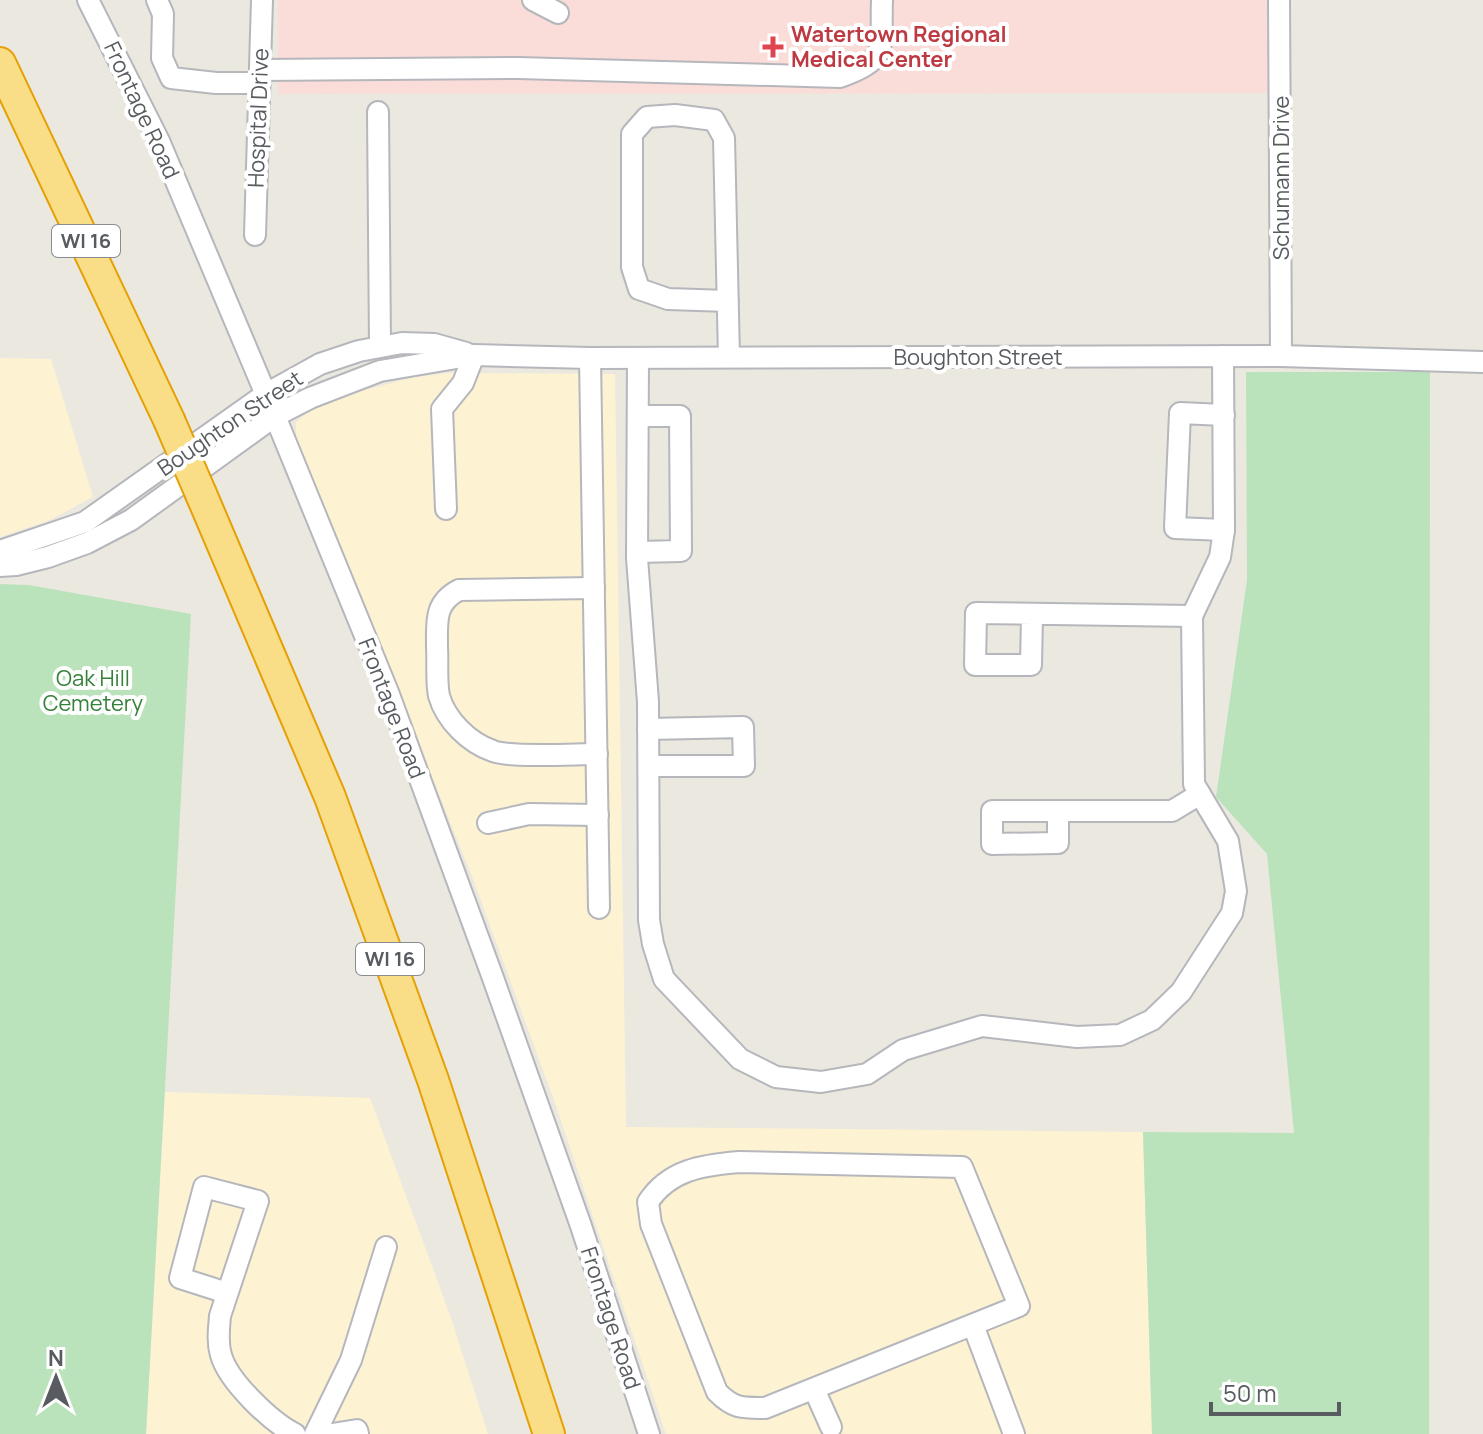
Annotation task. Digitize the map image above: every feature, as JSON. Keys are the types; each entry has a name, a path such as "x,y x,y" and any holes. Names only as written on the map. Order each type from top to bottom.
{"highway":[{"name":"WI 16","path":"0,63 169,420 336,812 448,1124 549,1434"}],"street":[{"name":"Frontage Road","path":"88,0 159,141 388,692 581,1226 649,1434"},
{"path":"157,0 163,14 162,58 171,78 216,83 260,77 518,68 840,77 867,67 880,53 882,0"},
{"name":"Hospital Drive","path":"255,235 262,0"},
{"path":"533,0 558,13"},
{"name":"Schumann Drive","path":"1279,0 1281,356"},
{"path":"378,112 380,346"},
{"path":"728,301 668,299 639,289 632,267 632,134 647,117 675,115 714,120 724,138 728,301 729,357"},
{"name":"Boughton Street","path":"0,551 85,522 266,394 320,364 380,346 417,342 474,355"},
{"name":"Boughton Street","path":"0,566 48,557 87,543 131,520 275,416 332,388 380,371 474,355 590,358 1281,356 1483,362"},
{"path":"446,509 442,409 463,383 474,355"},
{"path":"638,358 637,552 648,729 649,920 653,944 664,979 740,1059 776,1077 821,1082 867,1074 903,1050 982,1026 1077,1037 1120,1035 1152,1020 1181,992 1232,913 1236,891 1228,841 1194,784 1192,616 1220,557 1224,530 1223,356"},
{"path":"590,358 599,908"},
{"path":"1224,415 1180,413 1175,528 1224,530"},
{"path":"637,552 681,551 680,416 638,416"},
{"path":"594,588 459,590 447,596 437,612 438,693 444,710 460,730 477,744 496,753 597,754"},
{"path":"1032,615 1192,616"},
{"path":"648,729 743,727 744,766 649,766"},
{"path":"1058,812 1172,811 1200,794"},
{"path":"488,823 529,814 598,815"},
{"path":"739,1162 962,1167 1019,1306 973,1325 765,1408 729,1404 717,1392 651,1224 648,1202 658,1187 678,1175 706,1165 739,1162"},
{"path":"227,1293 180,1278 204,1187 258,1201 219,1326 221,1358 256,1406 281,1427 295,1434"},
{"path":"315,1434 351,1360 386,1247"},
{"path":"973,1325 1014,1434"},
{"path":"814,1389 826,1432"},
{"path":"332,1434 357,1430 358,1434"}],"shaded area":[{"name":"Watertown Regional Medical Center","path":"278,0 1269,0 1268,93 278,94"},
{"path":"0,358 51,359 93,497 48,521 0,537"},
{"path":"448,373 615,374 626,1127 1143,1132 1152,1434 666,1434 555,1103 473,879 296,438 296,422 309,412 349,394 415,377"},
{"path":"165,1092 370,1098 450,1315 488,1434 146,1434"}],"green space":[{"path":"1246,372 1430,372 1429,1434 1152,1434 1143,1132 1294,1133 1267,854 1216,797 1247,580"},
{"name":"Oak Hill Cemetery","path":"0,584 29,585 191,614 146,1434 0,1434"}],"place":[{"name":"Watertown Regional Medical Center","path":"773,47"}]}
